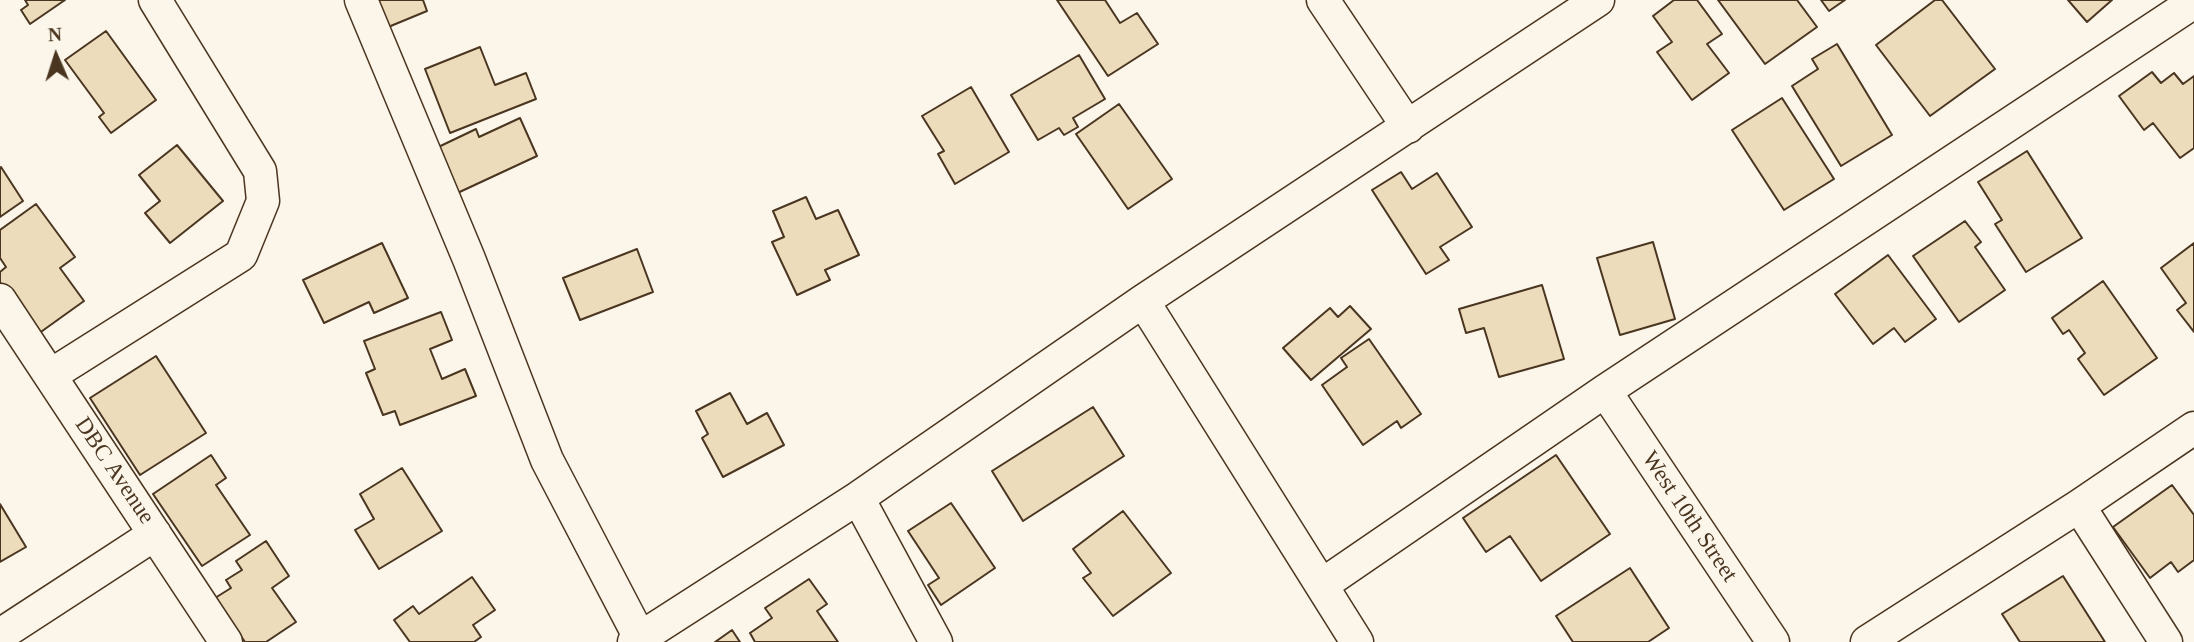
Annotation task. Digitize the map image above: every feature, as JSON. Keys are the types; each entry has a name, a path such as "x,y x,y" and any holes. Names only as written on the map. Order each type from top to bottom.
{"street":[{"path":"51,375 241,255 263,201 260,171 155,0"},
{"path":"361,0 469,259 547,460 637,640 858,498 1143,301 1598,0"},
{"path":"1323,0 1408,127"},
{"path":"1322,586 1605,391 2194,2"},
{"name":"DBC Avenue","path":"0,300 226,642"},
{"path":"1143,301 1357,642"},
{"name":"West 10th Street","path":"1605,391 1773,642"},
{"path":"1867,642 2079,506 2194,428"},
{"path":"858,498 936,642"},
{"path":"2079,506 2166,642"},
{"path":"0,635 155,534"}],"building":[{"path":"25,0 65,0 30,24 21,10 28,5"},
{"path":"368,0 423,0 427,11 381,30"},
{"path":"1057,0 1105,0 1120,23 1137,13 1158,44 1108,76"},
{"path":"1674,0 1697,0 1722,34 1707,44 1729,73 1692,100 1657,52 1672,42 1653,16"},
{"path":"1718,0 1797,0 1817,27 1765,64"},
{"path":"1821,0 1845,0 1829,11"},
{"path":"1935,0 1942,0 1995,69 1930,116 1876,45"},
{"path":"2068,0 2112,0 2087,22"},
{"path":"106,31 156,100 111,133 99,117 104,113 65,60"},
{"path":"1837,44 1892,135 1841,166 1792,86 1818,69 1812,59"},
{"path":"480,47 495,85 526,73 536,99 450,133 425,69"},
{"path":"1079,55 1105,99 1073,118 1078,127 1064,135 1059,128 1038,140 1011,95"},
{"path":"2152,72 2161,83 2174,73 2183,84 2194,76 2194,148 2180,158 2153,123 2144,130 2119,96"},
{"path":"971,87 1009,152 955,184 938,154 944,151 922,116"},
{"path":"1782,98 1834,179 1784,210 1732,130"},
{"path":"1119,104 1172,179 1128,209 1076,134"},
{"path":"520,118 537,156 451,196 430,151 476,129 479,137"},
{"path":"177,145 223,201 170,243 145,213 160,201 139,175"},
{"path":"2027,151 2082,238 2026,272 1995,224 2002,220 1978,182"},
{"path":"0,168 23,201 0,217"},
{"path":"1401,172 1412,189 1437,173 1472,227 1440,247 1449,260 1426,274 1372,190"},
{"path":"806,197 816,219 838,210 859,255 825,270 830,280 797,295 772,242 784,237 773,211"},
{"path":"36,204 75,257 60,268 84,301 38,334 0,282 0,272 6,267 0,258 0,230"},
{"path":"1965,221 1981,242 1975,247 2005,290 1959,322 1913,256"},
{"path":"1653,242 1675,319 1620,335 1597,258"},
{"path":"382,243 408,298 374,313 369,302 324,323 303,280"},
{"path":"2194,243 2194,332 2177,310 2186,303 2161,268"},
{"path":"637,249 653,292 580,320 563,278"},
{"path":"1888,255 1936,319 1905,342 1894,328 1873,344 1835,294"},
{"path":"2103,281 2157,358 2104,395 2078,359 2085,353 2069,330 2063,334 2052,318"},
{"path":"1542,285 1564,359 1499,377 1484,328 1466,333 1459,309"},
{"path":"1350,306 1371,329 1311,380 1283,348 1330,308 1338,317"},
{"path":"441,312 452,340 430,349 442,379 465,369 476,396 400,425 395,411 383,415 366,373 375,369 364,341"},
{"path":"1369,339 1421,414 1401,428 1397,421 1363,445 1322,385 1347,367 1341,358"},
{"path":"156,356 206,433 140,475 90,398"},
{"path":"730,393 747,424 767,413 784,445 723,477 702,438 708,434 696,411"},
{"path":"1093,407 1124,456 1023,521 992,471"},
{"path":"211,455 226,478 216,485 250,535 202,566 153,494"},
{"path":"1556,455 1610,534 1541,581 1510,536 1486,552 1463,518"},
{"path":"402,468 442,531 379,569 355,530 374,519 360,494"},
{"path":"2172,485 2194,515 2194,560 2178,572 2171,562 2150,578 2113,527"},
{"path":"951,503 995,568 941,605 928,585 939,578 908,531"},
{"path":"0,504 26,547 0,562"},
{"path":"1123,511 1171,573 1113,616 1083,578 1091,573 1073,549"},
{"path":"266,541 289,576 272,588 296,622 266,642 245,642 215,598 231,588 226,580 242,570 236,561"},
{"path":"1630,568 1669,628 1648,642 1573,642 1556,616"},
{"path":"2063,576 2105,642 2020,642 2002,614"},
{"path":"472,577 495,610 473,625 481,637 474,642 410,642 394,620 413,606 419,614"},
{"path":"809,579 827,604 817,611 838,642 755,642 750,633 772,618 765,608"},
{"path":"732,630 740,642 715,642"}]}
